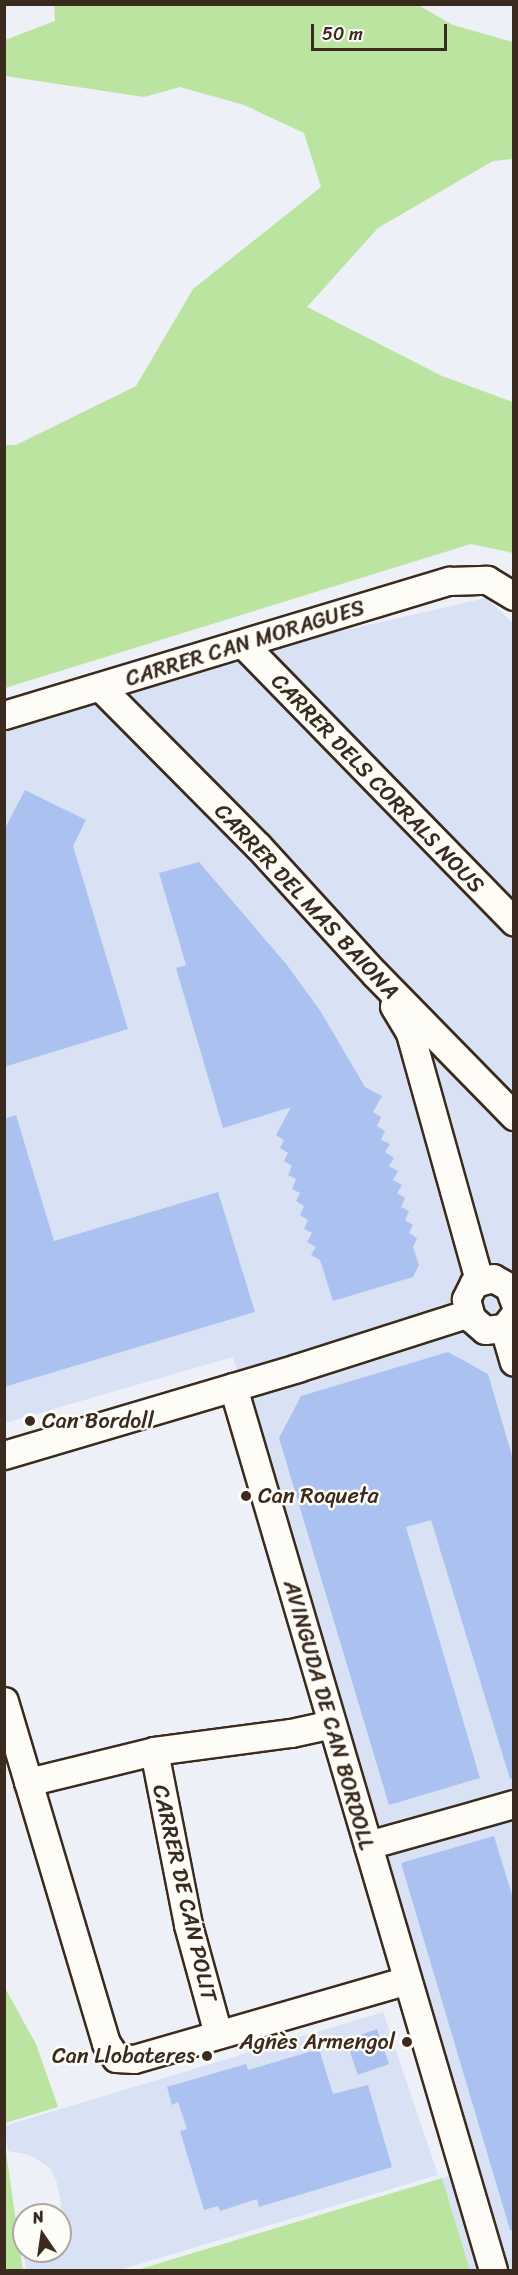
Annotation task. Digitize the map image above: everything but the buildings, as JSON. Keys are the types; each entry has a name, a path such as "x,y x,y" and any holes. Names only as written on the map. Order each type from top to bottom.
{"street":[{"name":"CARRER CAN MORAGUES","path":"4,715 449,581 487,580 513,596"},
{"name":"CARRER DELS CORRALS NOUS","path":"243,644 513,922"},
{"name":"CARRER DEL MAS BAIONA","path":"100,687 258,846 375,974 513,1116"},
{"path":"375,974 410,1033 479,1280"},
{"path":"513,1300 509,1287 493,1278 479,1280 470,1288 466,1299 469,1314 486,1330 508,1322 513,1362"},
{"path":"4,1455 233,1388 469,1314"},
{"name":"AVINGUDA DE CAN BORDOLL","path":"233,1388 493,2271"},
{"path":"4,1701 105,2043 116,2058 134,2059 407,1980"},
{"path":"28,1782 154,1750 291,1733 332,1724"},
{"name":"CARRER DE CAN POLIT","path":"154,1750 188,1925 218,2034"},
{"path":"368,1845 513,1804"}],"shaded area":[{"path":"486,598 513,623 513,2270 470,2270 442,2178 479,2167 233,1357 5,1423 4,708"},
{"path":"383,2012 438,2175 119,2270 26,2270 25,2263 72,2263 72,2203 61,2203 57,2183 50,2168 30,2155 8,2151 4,2126"}],"green space":[{"path":"54,5 418,5 453,25 513,42 513,159 493,161 378,228 307,307 442,376 513,402 513,553 471,544 5,688 5,445 16,445 136,386 193,289 321,187 304,133 244,105 180,87 144,97 5,76 5,40 55,21"},
{"path":"5,1988 36,2044 58,2107 5,2123"},
{"path":"5,2145 13,2203 12,2263 22,2263 23,2270 5,2270"},
{"path":"442,2178 470,2270 137,2270"}],"place":[{"name":"Can Bordoll","path":"30,1421"},
{"name":"Can Roqueta","path":"246,1496"},
{"name":"Agnès Armengol","path":"407,2042"},
{"name":"Can Llobateres","path":"207,2056"}]}
